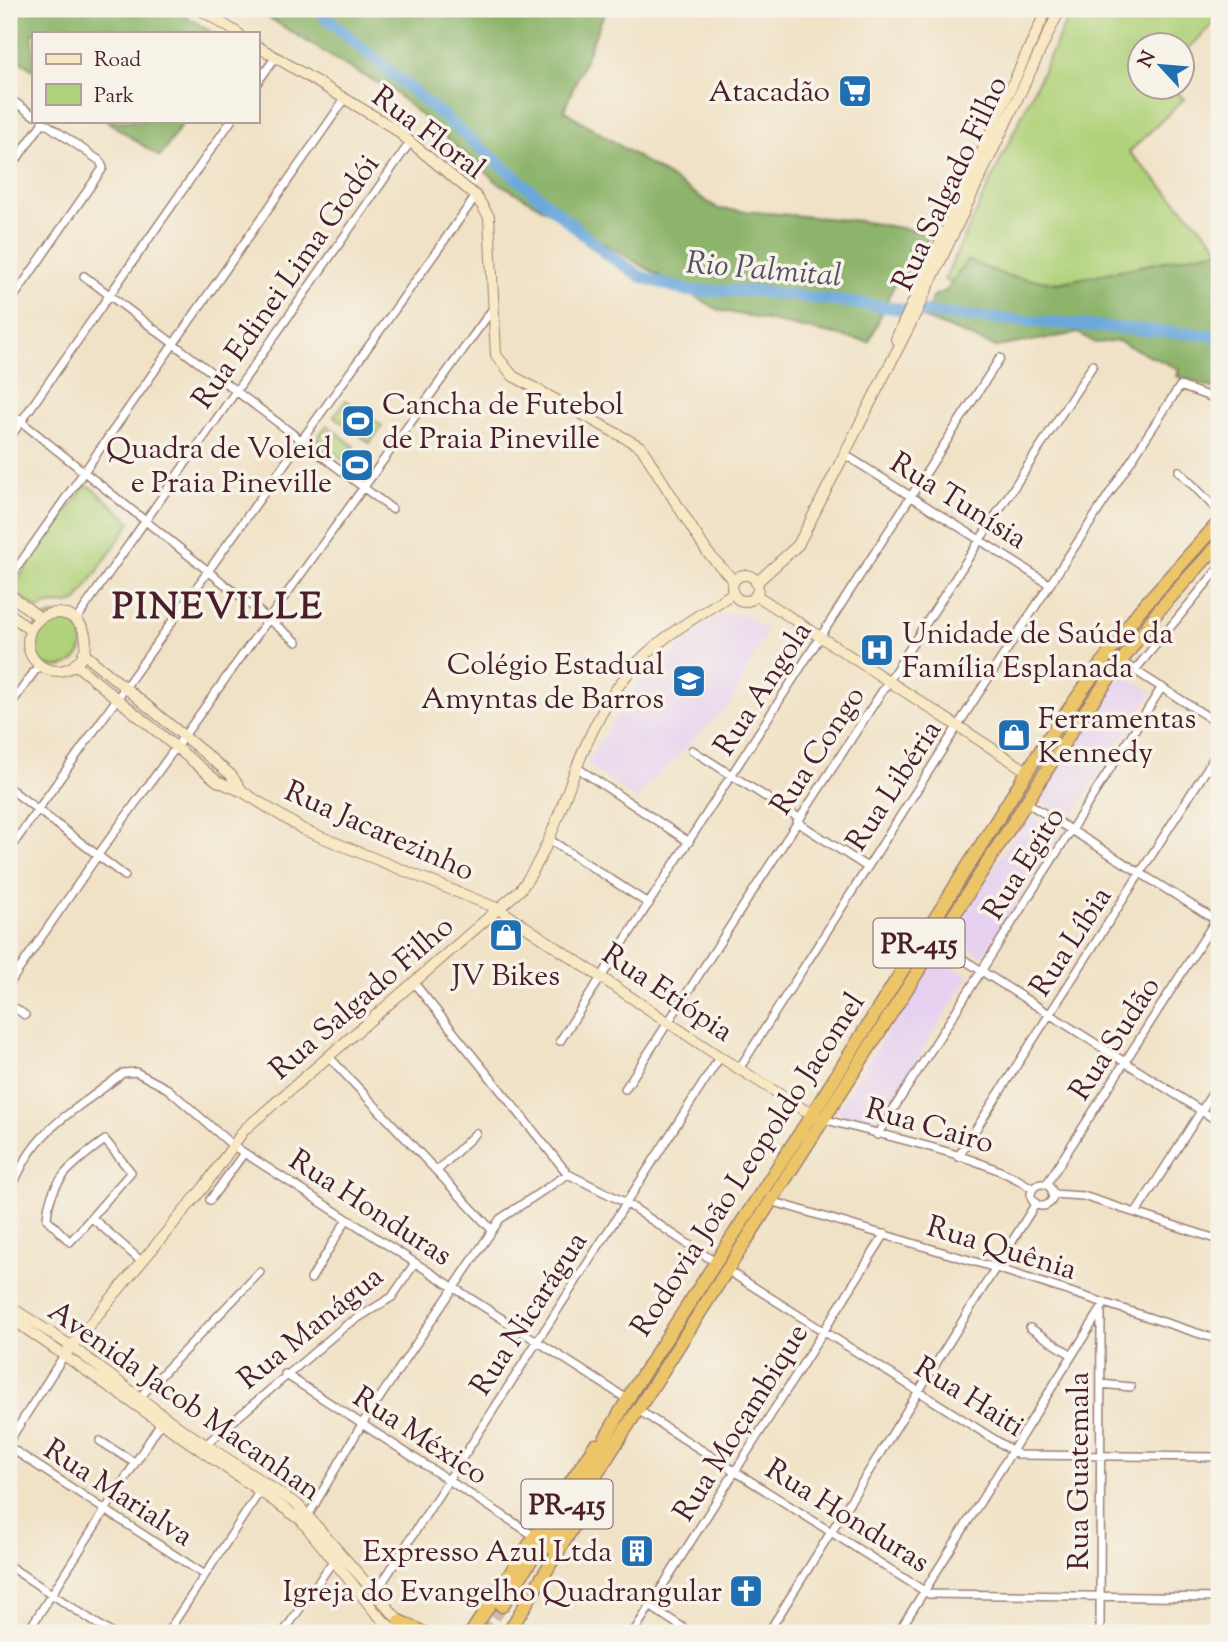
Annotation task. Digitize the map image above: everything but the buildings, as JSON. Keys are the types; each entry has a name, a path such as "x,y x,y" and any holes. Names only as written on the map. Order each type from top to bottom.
{"highway":[{"name":"Rodovia João Leopoldo Jacomel","path":"1219,522 1139,611 1027,771 817,1118 771,1201 616,1444 506,1608 627,1399 715,1262 817,1118 1121,661 1158,611 1219,544"},
{"path":"1026,802 1030,789 1027,771"},
{"path":"471,1633 533,1535 627,1399"},
{"path":"508,1633 593,1494 616,1444"},
{"path":"395,1629 424,1633"}],"main road":[{"path":"199,9 236,32"},
{"name":"Rua Salgado Filho","path":"756,583 798,545 881,377 1047,9"},
{"name":"Rua Salgado Filho","path":"921,290 1060,9"},
{"name":"Rua Floral","path":"259,47 411,141 476,196 489,216 496,355 502,365 513,376 641,447 707,552 734,581"},
{"path":"746,575 756,583 756,595 744,601 733,593 734,581 746,575"},
{"name":"Rua Salgado Filho","path":"68,1350 204,1187 244,1130 499,909 535,871 550,840 576,767 601,716 643,657 673,632 733,593"},
{"path":"9,594 40,618"},
{"path":"756,595 1027,771"},
{"path":"60,612 76,620 85,636 83,653 75,664 58,671 39,665 29,650 30,630 40,618 60,612"},
{"path":"9,613 30,630"},
{"name":"Rua Jacarezinho","path":"83,653 231,775 243,792"},
{"name":"Rua Jacarezinho","path":"75,664 218,781 243,792 304,830 499,909"},
{"name":"Rua Etiópia","path":"499,909 720,1057 817,1118"},
{"name":"Avenida Jacob Macanhan","path":"9,1306 160,1424 309,1514 375,1594 395,1629"},
{"name":"Avenida Jacob Macanhan","path":"9,1317 68,1350 139,1398 301,1520 332,1561 395,1629 411,1633"},
{"path":"332,1561 341,1551"}],"street":[{"path":"259,80 275,58"},
{"path":"9,98 32,114"},
{"path":"9,579 345,99"},
{"path":"9,170 42,122"},
{"path":"11,300 103,168 100,161 44,122"},
{"path":"9,439 230,122"},
{"name":"Rua Edinei Lima Godói","path":"76,620 411,141"},
{"path":"9,850 476,196"},
{"path":"84,276 392,509"},
{"path":"9,984 98,855 186,737 494,306"},
{"name":"Rua Angola","path":"561,1041 1000,358"},
{"name":"Rua Congo","path":"625,1089 1093,365"},
{"name":"Rua Libéria","path":"739,1069 1049,584 1180,386 1219,400"},
{"path":"9,412 298,642"},
{"name":"Rua Tunísia","path":"844,454 1049,584"},
{"path":"1179,471 1219,512"},
{"path":"1135,670 1181,610 1219,568"},
{"path":"1121,661 1219,724"},
{"path":"9,708 39,665"},
{"name":"Rua Egito","path":"877,1135 1162,687"},
{"path":"692,750 867,867"},
{"name":"Rua Líbia","path":"958,1157 1219,750"},
{"path":"576,767 690,842"},
{"path":"9,789 125,876"},
{"path":"1026,802 1218,919"},
{"path":"550,840 649,904"},
{"name":"Rua Sudão","path":"1046,1185 1218,919"},
{"path":"935,941 1219,1122"},
{"path":"414,983 568,1174 626,1203 715,1262"},
{"path":"9,1004 25,1016"},
{"name":"Rua Nicarágua","path":"375,1594 720,1057"},
{"path":"330,1058 492,1230"},
{"name":"Rua Honduras","path":"9,1198 25,1157 42,1133 123,1073 136,1072 167,1089 244,1153 627,1399"},
{"path":"1136,1213 1219,1083"},
{"name":"Rua Cairo","path":"817,1118 958,1157 1016,1177 1033,1189"},
{"path":"437,1171 476,1133"},
{"path":"105,1140 131,1172 91,1217 70,1242 47,1219 61,1174 105,1140"},
{"path":"210,1200 244,1153"},
{"path":"309,1514 362,1424 499,1219 568,1174"},
{"path":"1041,1184 1046,1185 1052,1195 1046,1205 1036,1203 1031,1197 1033,1189 1041,1184"},
{"path":"1052,1195 1083,1196 1219,1240"},
{"name":"Rua Quênia","path":"771,1201 996,1268 1103,1306 1219,1340"},
{"path":"768,1633 833,1533 1036,1203"},
{"path":"91,1217 141,1261"},
{"path":"311,1279 346,1219"},
{"name":"Rua Moçambique","path":"633,1633 885,1234"},
{"name":"Rua Manágua","path":"202,1447 285,1374 345,1326 370,1314 392,1297 415,1263"},
{"name":"Rua Haiti","path":"727,1270 1018,1455 1219,1457"},
{"path":"139,1398 260,1272"},
{"path":"898,1633 1103,1306"},
{"name":"Rua Guatemala","path":"1100,1633 1103,1306"},
{"path":"1030,1328 1072,1355"},
{"name":"Rua Salgado Filho","path":"9,1441 68,1350"},
{"name":"Rua México","path":"285,1374 533,1535"},
{"path":"1101,1384 1131,1387"},
{"name":"Rua Honduras","path":"638,1410 923,1590 939,1595 1219,1598"},
{"path":"27,1633 160,1424"},
{"path":"100,1441 135,1463"},
{"name":"Rua Marialva","path":"9,1447 205,1575"},
{"path":"167,1633 260,1490"},
{"path":"283,1633 332,1561"},
{"path":"9,1566 111,1633"},
{"path":"650,1606 691,1633"}],"shaded area":[{"name":"Colégio Estadual Amyntas de Barros","path":"719,615 742,615 767,630 731,703 635,799 587,764 644,670 671,654 675,656 682,636"},
{"path":"1121,673 1152,692 1069,820 1037,798"},
{"path":"1028,813 1061,833 982,956 950,936"},
{"path":"935,956 969,976 875,1126 839,1115 837,1111"}],"green space":[{"path":"9,9 175,9 211,32 32,32 32,69 9,54"},
{"path":"255,9 444,9 449,14 453,9 606,9 564,110 719,209 860,221 930,233 917,263 894,285 869,342 719,310 497,182 393,91 346,66"},
{"path":"1072,9 1219,9 1219,18 1196,41 1196,32 1126,32 1126,102 1181,102 1129,152 1219,246 1219,250 1058,283 1006,276 967,260 951,283 944,280"},
{"path":"108,122 183,122 160,157"},
{"path":"1219,250 1219,390 1177,376 1179,369 1118,341 1095,343 1079,333 996,347 923,318 934,296 947,290 967,260 1006,276 1058,283"},
{"name":"Cancha de Futebol de Praia Pineville","path":"346,400 382,426 370,443 334,416"},
{"path":"327,425 354,446 344,460 316,440"},
{"path":"85,486 91,487 131,522 77,601 47,605 38,610 14,592 14,585"},
{"path":"57,615 67,617 75,623 81,631 81,651 75,659 67,665 57,667 47,665 39,659 33,651 31,641 33,631 39,623 47,617"}],"waterway":[{"name":"Rio Palmital","path":"316,9 608,255 642,277 688,291 757,291 949,315 1219,336"}],"tunnel":[{"path":"485,1633 502,1606"}],"place":[{"name":"Atacadão","path":"855,91"},
{"name":"Cancha de Futebol de Praia Pineville","path":"358,421"},
{"name":"Quadra de Voleid e Praia Pineville","path":"357,465"},
{"name":"Unidade de Saúde da Família Esplanada","path":"877,650"},
{"name":"Colégio Estadual Amyntas de Barros","path":"689,681"},
{"name":"Ferramentas Kennedy","path":"1014,735"},
{"name":"JV Bikes","path":"506,935"},
{"name":"Expresso Azul Ltda","path":"637,1551"},
{"name":"Igreja do Evangelho Quadrangular","path":"746,1591"}],"district":[{"name":"PINEVILLE","path":"218,605"}]}
